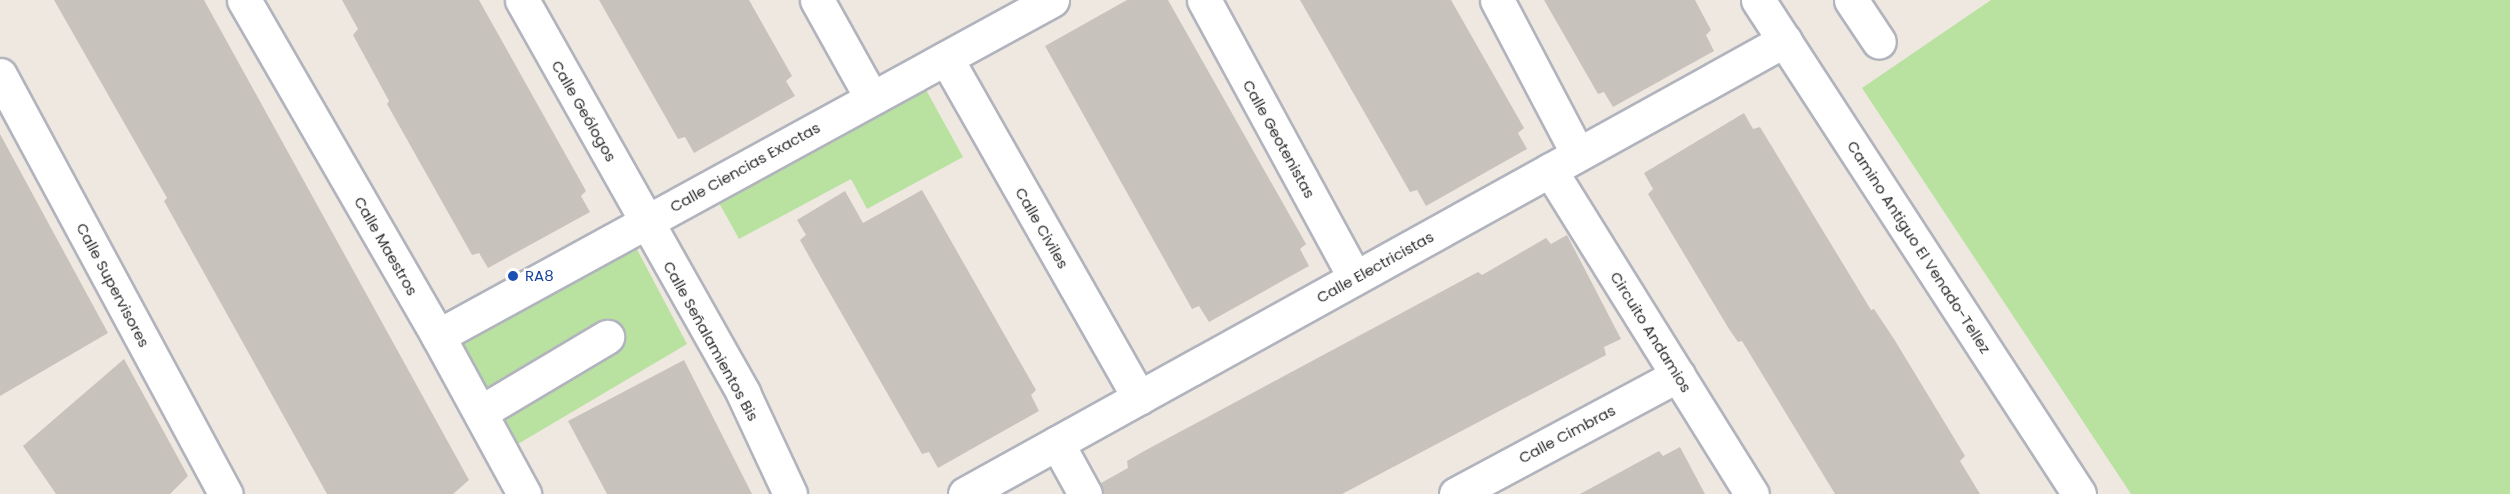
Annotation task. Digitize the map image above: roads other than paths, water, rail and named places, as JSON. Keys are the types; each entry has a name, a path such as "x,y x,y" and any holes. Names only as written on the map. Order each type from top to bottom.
{"street":[{"name":"Calle Maestros","path":"244,0 438,336 524,494"},
{"name":"Calle Geólogos","path":"522,0 645,222"},
{"path":"817,0 871,97"},
{"name":"Calle Ciencias Exactas","path":"438,336 1052,0"},
{"name":"Calle Geotenistas","path":"1203,0 1355,278"},
{"path":"1497,0 1578,154"},
{"name":"Camino Antiguo El Venado-Tellez","path":"1758,0 2079,494"},
{"path":"1851,0 1879,42"},
{"name":"Calle Electricistas","path":"965,494 1785,40"},
{"name":"Calle Civiles","path":"946,58 1138,398"},
{"name":"Calle Supervisores","path":"0,75 226,494"},
{"name":"Circuito Andamios","path":"1550,170 1752,494"},
{"name":"Calle Señalamientos Bis","path":"645,222 743,393 790,494"},
{"path":"481,412 607,337"},
{"name":"Calle Cimbras","path":"1456,494 1678,375"},
{"path":"1058,443 1085,494"}],"place":[{"name":"RA8","path":"513,276"}]}
